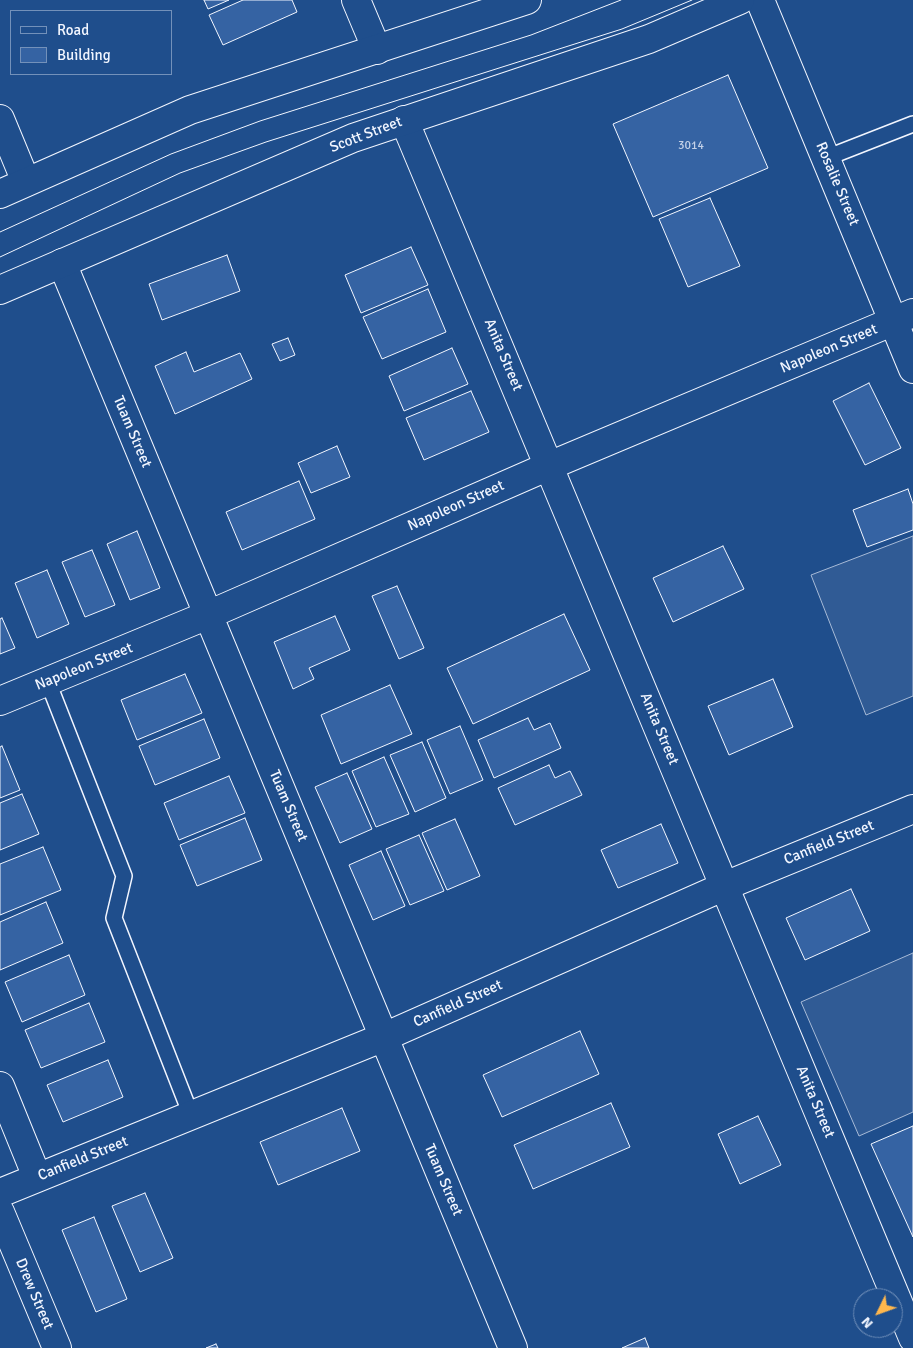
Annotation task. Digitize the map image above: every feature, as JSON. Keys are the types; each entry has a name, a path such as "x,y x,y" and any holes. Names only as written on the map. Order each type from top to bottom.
{"street":[{"path":"356,0 377,50"},
{"path":"0,194 190,110 527,0"},
{"name":"Scott Street","path":"0,290 353,138 649,39 740,0"},
{"name":"Rosalie Street","path":"760,0 826,158 903,318 913,368"},
{"path":"0,120 26,182"},
{"name":"Anita Street","path":"404,120 913,1338"},
{"name":"Tuam Street","path":"62,263 513,1348"},
{"name":"Napoleon Street","path":"0,701 208,615 549,466 903,318"},
{"name":"Canfield Street","path":"0,1193 384,1037 724,886 913,809"},
{"path":"0,1086 37,1177"},
{"name":"Drew Street","path":"0,1212 57,1348"}],"lane":[{"path":"826,158 913,124"},
{"path":"48,682 124,876 114,918 191,1115"}],"shaded area":[{"path":"913,536 913,696 866,715 811,575"},
{"path":"913,953 913,1112 859,1136 801,1002"}],"building":[{"path":"204,0 229,0 208,9"},
{"path":"243,0 292,0 297,12 223,45 209,15"},
{"path":"728,75 768,168 653,217 613,124"},
{"path":"710,198 740,266 688,287 659,219"},
{"path":"411,247 428,285 361,313 345,275"},
{"path":"227,255 240,291 162,320 149,284"},
{"path":"428,289 446,332 382,359 363,317"},
{"path":"288,338 295,355 280,361 272,344"},
{"path":"452,348 468,384 404,411 389,376"},
{"path":"186,352 194,372 240,353 252,379 175,414 155,366"},
{"path":"869,383 901,448 865,465 833,401"},
{"path":"471,391 489,432 424,460 406,418"},
{"path":"337,446 350,477 311,493 298,463"},
{"path":"299,481 315,519 242,550 226,512"},
{"path":"908,489 913,504 913,530 867,547 853,510"},
{"path":"137,531 160,588 130,600 107,544"},
{"path":"723,546 744,589 673,622 653,578"},
{"path":"92,550 115,605 85,617 62,562"},
{"path":"47,570 69,624 37,638 15,583"},
{"path":"397,586 424,648 399,659 372,596"},
{"path":"564,614 590,670 473,724 447,668"},
{"path":"335,616 350,650 309,668 314,679 293,689 274,642"},
{"path":"2,618 15,648 0,654 0,619"},
{"path":"185,674 202,713 137,740 121,700"},
{"path":"773,679 793,727 729,755 708,706"},
{"path":"390,685 412,734 341,764 321,715"},
{"path":"528,718 534,730 550,723 561,748 494,778 478,740"},
{"path":"204,719 220,758 155,785 139,746"},
{"path":"460,726 483,780 450,794 427,740"},
{"path":"422,742 446,798 415,812 390,755"},
{"path":"2,746 20,790 0,798 0,747"},
{"path":"384,757 409,814 376,827 352,771"},
{"path":"549,765 555,778 570,771 582,795 515,825 498,788"},
{"path":"347,773 372,829 340,843 315,787"},
{"path":"229,776 245,813 179,840 164,803"},
{"path":"22,794 39,834 0,850 0,803"},
{"path":"245,818 262,860 197,886 180,845"},
{"path":"455,819 480,876 447,890 422,833"},
{"path":"661,824 678,863 618,888 601,850"},
{"path":"419,835 444,891 410,905 386,849"},
{"path":"43,847 61,890 0,915 0,864"},
{"path":"381,851 405,906 373,920 349,865"},
{"path":"851,889 870,931 805,960 786,918"},
{"path":"46,902 63,943 0,970 0,922"},
{"path":"69,955 85,995 22,1022 5,982"},
{"path":"89,1003 105,1042 41,1068 25,1030"},
{"path":"580,1031 599,1074 502,1117 483,1075"},
{"path":"108,1060 123,1097 63,1122 47,1085"},
{"path":"611,1103 630,1147 533,1189 514,1145"},
{"path":"342,1108 360,1151 278,1185 260,1142"},
{"path":"758,1116 781,1165 740,1184 718,1134"},
{"path":"913,1126 913,1237 871,1144"},
{"path":"145,1193 173,1258 140,1272 112,1206"},
{"path":"94,1217 127,1299 96,1312 62,1230"},
{"path":"645,1338 649,1348 622,1348"},
{"path":"216,1344 218,1348 206,1348"}],"tram line":[{"path":"0,232 171,154 260,121 531,35 621,0"},
{"path":"0,257 180,173 266,142 622,29 692,0"}]}
